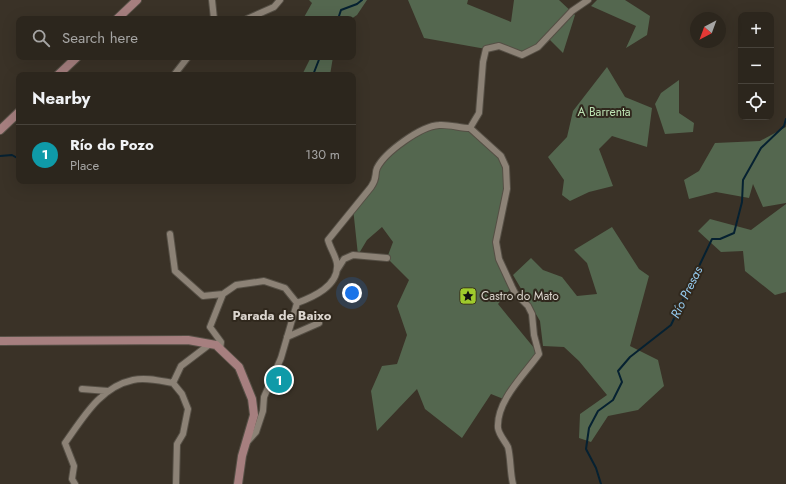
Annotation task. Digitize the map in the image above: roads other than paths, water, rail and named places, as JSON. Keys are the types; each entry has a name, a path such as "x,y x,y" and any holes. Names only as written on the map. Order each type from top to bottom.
{"street":[{"path":"120,16 137,0"},
{"path":"212,0 214,16"},
{"path":"254,16 274,7 280,0"},
{"path":"470,128 479,113 483,62 486,49 499,46 522,55 538,47 572,12 588,0"},
{"path":"61,72 74,60"},
{"path":"176,72 186,60"},
{"path":"0,130 16,115"},
{"path":"336,271 337,263 328,240 371,188 377,179 377,169 384,159 406,139 423,128 440,125 457,128 470,128 501,156 506,167 507,188 496,242 499,259 515,293 528,306 532,314 534,335 539,354 507,397 500,414 498,429 508,448 513,484"},
{"path":"170,234 175,271 203,296 223,294 236,285 264,281 286,288 296,303 281,358 264,397 263,411 256,432 248,441"},
{"path":"296,303 320,293 329,285 344,259 353,255 387,258"},
{"path":"220,349 221,342 210,327 223,294"},
{"path":"287,337 319,323"},
{"path":"0,341 188,340 216,345 239,367 252,399 254,415 248,441 242,456 237,483"},
{"path":"173,383 181,366 210,344"},
{"path":"75,484 72,479 74,466 65,444 92,405 108,391 134,380 173,383 182,394 188,409 183,434 177,444 176,484"},
{"path":"82,389 108,391"}],"waterway":[{"path":"339,16 341,10 357,4 362,0"},
{"path":"314,72 319,60"},
{"name":"Río Presas","path":"601,484 596,468 586,449 589,428 598,411 613,400 622,382 618,371 630,357 671,325 712,239 720,239 734,233 742,202 743,180 761,148 784,126 786,119"},
{"path":"0,156 12,155 16,157"}],"place":[{"name":"Castro do Mato","path":"468,296"},
{"name":"Río do Pozo","path":"279,380"}],"district":[{"name":"Parada de Baixo","path":"282,315"}],"park label":[{"name":"A Barrenta","path":"604,112"}]}
